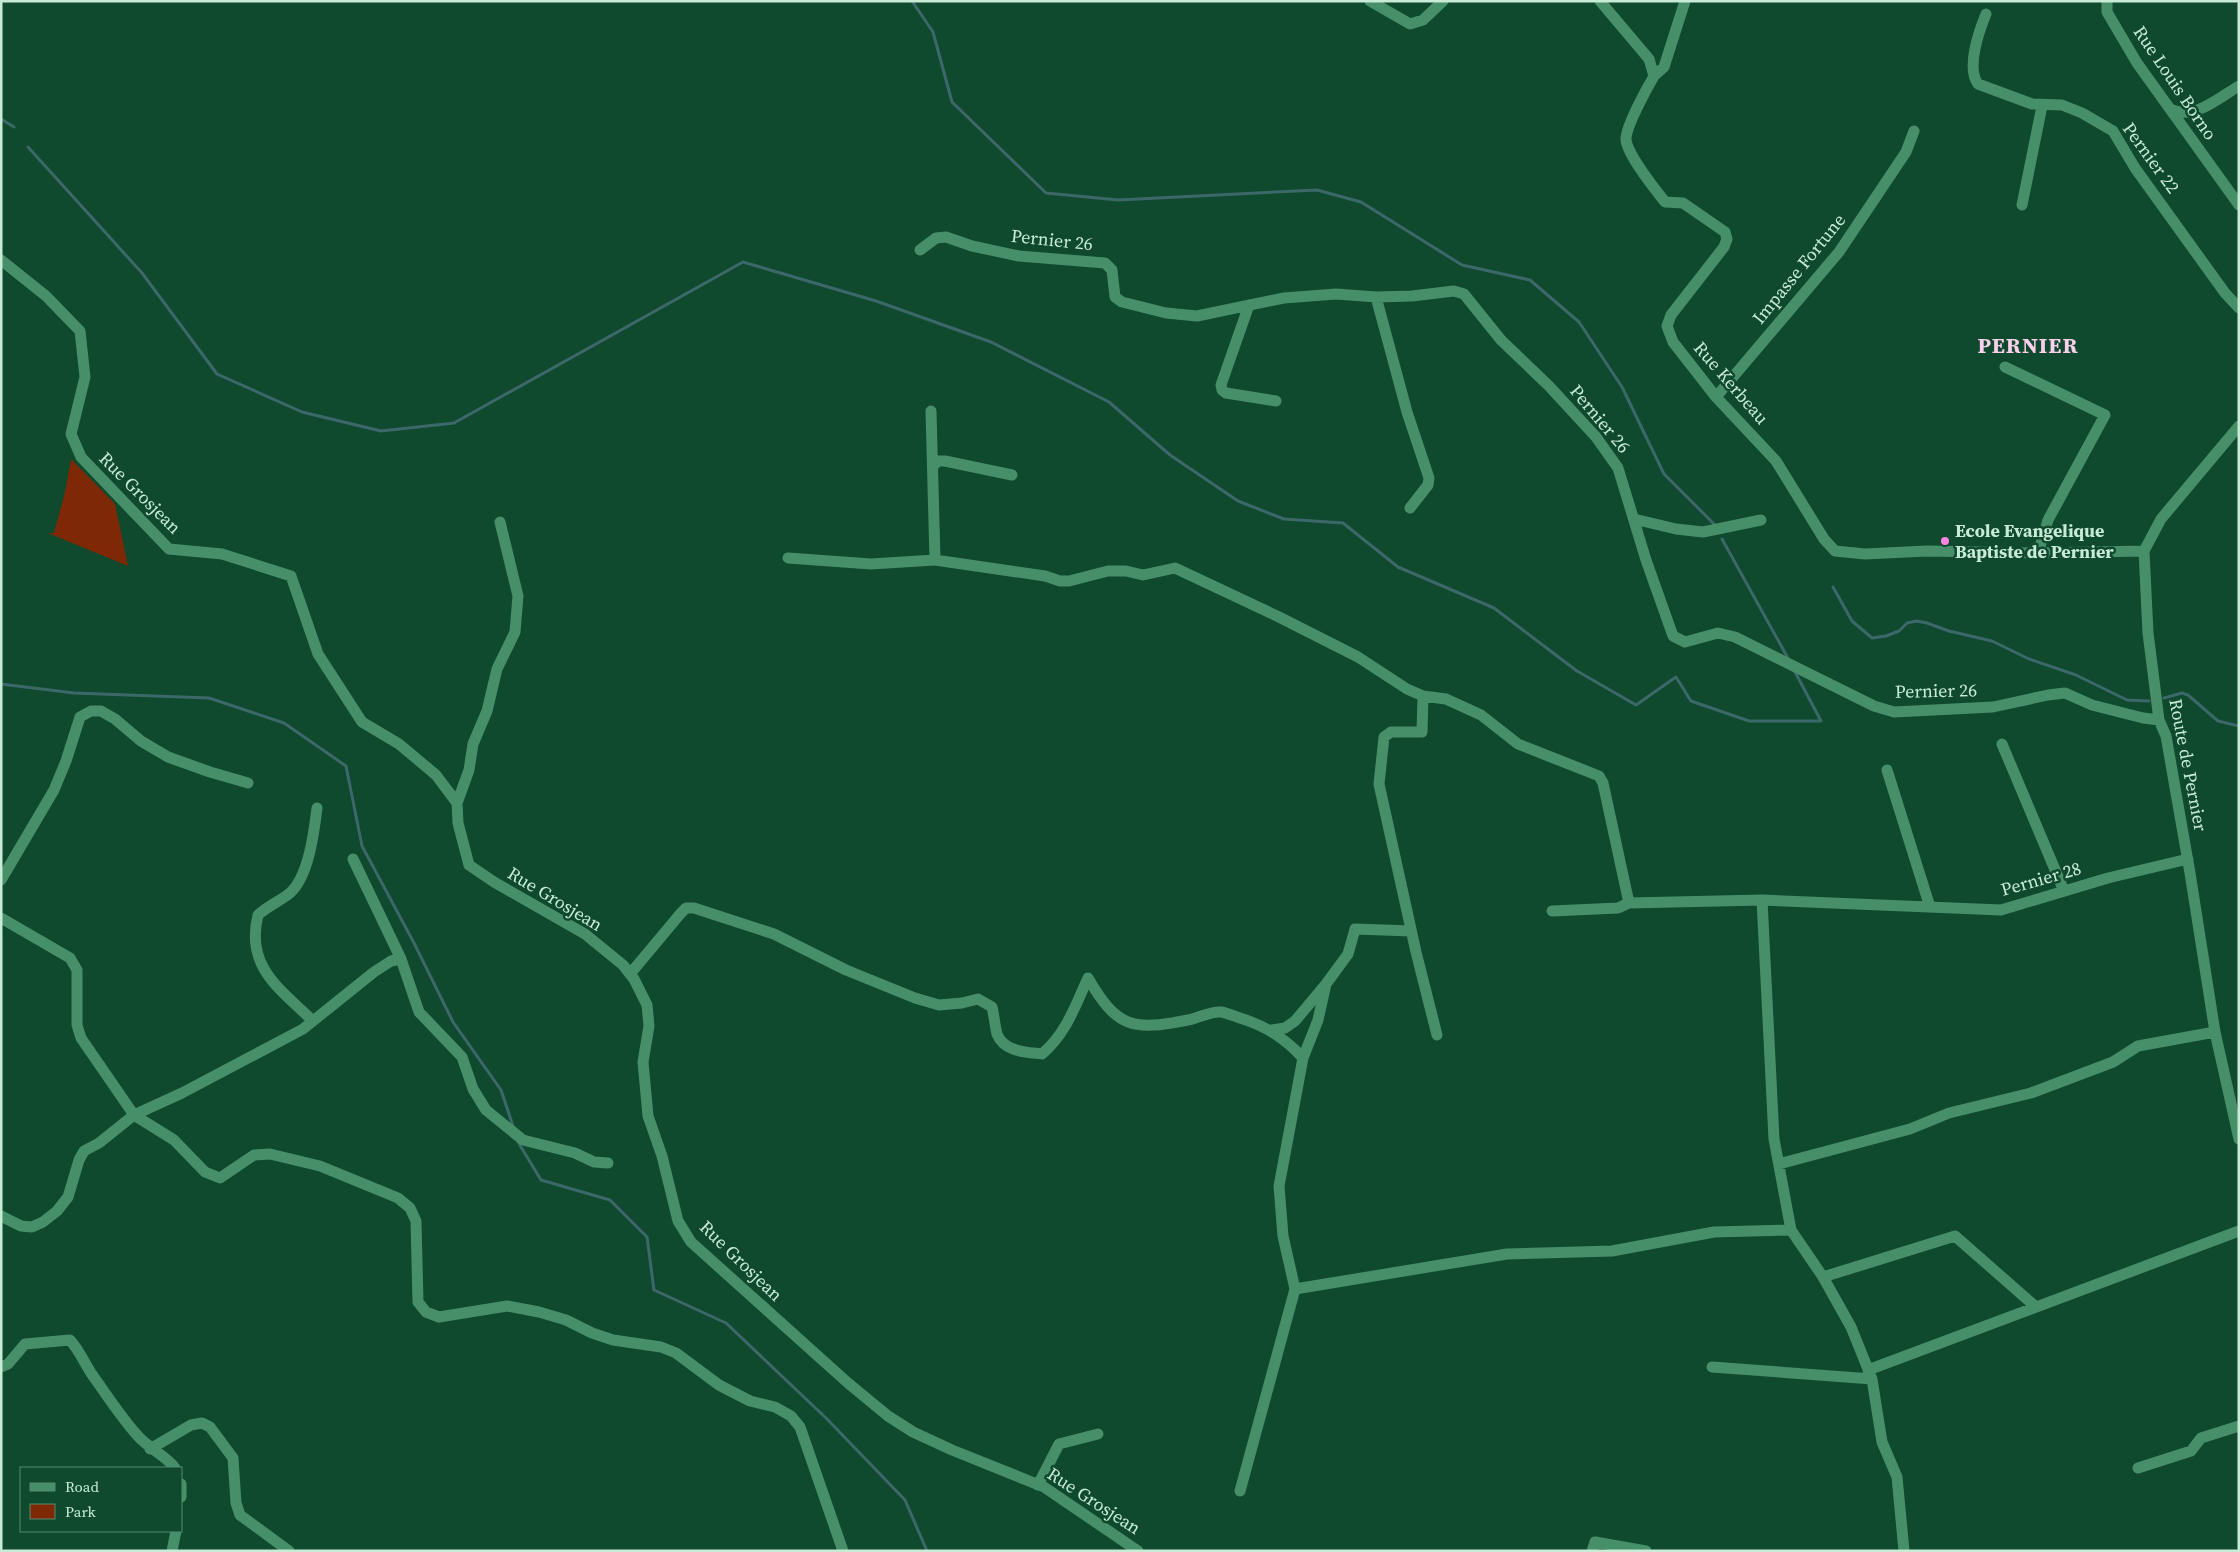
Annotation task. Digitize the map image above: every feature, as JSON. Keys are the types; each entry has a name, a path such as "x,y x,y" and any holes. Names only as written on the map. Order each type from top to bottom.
{"street":[{"path":"1370,1 1410,24 1423,20 1443,1"},
{"path":"1600,1 1649,59 1654,76 1664,67 1685,1"},
{"name":"Rue Louis Borno","path":"2107,1 2107,12 2132,54 2239,205"},
{"name":"Pernier 22","path":"1986,14 1979,31 1974,56 1975,80 1982,87 2032,104 2042,106 2062,105 2082,113 2113,132 2135,168 2225,293 2239,308"},
{"name":"Rue Kerbeau","path":"1654,76 1645,90 1628,130 1626,140 1632,154 1650,184 1665,202 1683,203 1725,232 1728,238 1724,247 1671,315 1667,326 1673,342 1716,397 1776,461 1824,539 1836,551 1864,554 1927,550 2038,553 2144,551"},
{"path":"2170,109 2178,113 2190,113 2239,86"},
{"path":"2022,205 2042,106"},
{"name":"Impasse Fortune","path":"1716,397 1839,252 1906,152 1914,131"},
{"name":"Pernier 26","path":"920,250 936,238 946,237 972,246 1019,256 1105,263 1112,270 1115,297 1122,302 1166,313 1197,316 1284,298 1336,294 1376,297 1454,291 1464,294 1502,340 1596,437 1618,468 1673,636 1685,642 1718,633 1735,637 1811,673 1874,706 1894,712 1993,707 2065,693 2092,705 2143,718 2159,720"},
{"name":"Rue Grosjean","path":"1,260 46,296 80,331 85,377 71,434 81,457 168,549 222,554 291,576 318,654 362,722 399,744 436,775 457,803 458,823 469,865 494,882 585,934 623,965 630,974 648,1005 649,1026 643,1062 648,1116 662,1156 678,1221 691,1242 848,1383 888,1416 913,1432 952,1450 1038,1485 1138,1551"},
{"path":"1376,297 1407,412 1429,478 1428,485 1410,508"},
{"path":"1249,305 1221,385 1222,390 1226,393 1276,401"},
{"path":"2006,367 2105,416 2048,520 2038,553"},
{"path":"931,411 935,560"},
{"path":"2144,551 2161,519 2239,426"},
{"path":"932,466 938,461 945,461 1012,475"},
{"path":"1634,519 1676,529 1703,532 1760,520"},
{"path":"457,803 469,770 473,744 487,711 496,669 515,632 518,596 500,522"},
{"name":"Route de Pernier","path":"2144,551 2148,633 2159,720 2166,736 2188,859 2215,1032 2236,1114 2239,1139"},
{"path":"788,558 871,564 935,560 1045,576 1060,581 1069,581 1108,571 1126,571 1143,575 1175,568 1358,657 1407,689 1423,696 1455,703 1481,715 1518,744 1599,776 1603,783 1629,903"},
{"path":"1423,696 1422,732 1391,732 1384,737 1379,784 1411,931 1437,1035"},
{"path":"1,880 54,790 66,761 80,717 91,711 101,711 115,719 141,741 168,757 248,782"},
{"path":"2002,744 2064,891"},
{"path":"1887,770 1930,907"},
{"path":"313,1021 262,968 256,954 256,926 258,915 291,892 297,884 311,850 317,808"},
{"path":"353,859 401,959 419,1012 462,1057 473,1089 486,1110 522,1140 575,1153 594,1162 608,1163"},
{"name":"Pernier 28","path":"1552,911 1618,908 1629,903 1762,900 2001,910 2064,891 2188,859"},
{"path":"1762,900 1774,1139 1791,1230 1823,1277 1851,1327 1870,1375 1882,1442 1898,1477 1904,1551"},
{"path":"630,974 681,913 686,908 694,908 774,934 846,970 915,998 939,1005 978,1000 986,1002 992,1007 998,1035 1006,1045 1017,1051 1042,1054 1055,1041 1068,1024 1088,978 1101,1002 1120,1020 1137,1026 1187,1020 1220,1012 1272,1030 1289,1042 1303,1058"},
{"path":"1,918 70,958 77,970 77,1025 81,1038 134,1115 160,1129 174,1140 205,1172 220,1178 254,1155 270,1154 320,1166 398,1198 410,1208 416,1221 418,1302 426,1312 439,1317 507,1306 539,1312 566,1320 592,1334 613,1340 661,1347 676,1353 719,1385 750,1401 775,1407 790,1416 800,1427 843,1551"},
{"path":"1272,1030 1285,1028 1294,1021 1326,984 1348,954 1355,930 1411,931"},
{"path":"1,1216 21,1226 32,1227 43,1222 57,1211 68,1197 79,1160 84,1151 99,1143 134,1115 182,1093 303,1029 374,972 391,961 401,959"},
{"path":"1240,1491 1295,1288 1283,1236 1279,1186 1303,1058 1318,1020 1326,984"},
{"path":"1779,1164 1910,1129 1949,1113 2031,1093 2113,1062 2138,1046 2215,1032"},
{"path":"1295,1288 1507,1254 1612,1251 1714,1232 1791,1230"},
{"path":"1712,1367 1870,1375 2036,1307 2239,1231"},
{"path":"1823,1277 1955,1236 2036,1307"},
{"path":"1,1367 8,1364 25,1344 70,1340 80,1352 89,1370 113,1404 150,1449 170,1462 174,1467"},
{"path":"150,1449 191,1425 202,1423 210,1427 233,1458 236,1503 240,1515 289,1551"},
{"path":"2138,1468 2191,1451 2201,1438 2239,1426"},
{"path":"1038,1485 1054,1450 1059,1444 1098,1434"},
{"path":"172,1551 176,1532"},
{"path":"1592,1551 1595,1542 1646,1551"}],"green space":[{"path":"71,459 115,504 128,566 48,533 54,533 65,492"}],"waterway":[{"path":"912,1 933,32 952,102 1046,193 1118,200 1317,190 1361,202 1462,265 1530,280 1579,322 1622,387 1664,474 1716,526"},
{"path":"1,119 14,127"},
{"path":"28,147 142,273 217,374 302,412 381,431 454,423 743,262 876,301 991,342 1109,402 1170,455 1238,501 1284,519 1343,523 1398,567 1494,608 1577,671 1636,705 1676,677 1691,701 1749,721 1821,721 1794,670"},
{"path":"1722,539 1789,660"},
{"path":"1833,587 1852,621 1872,638 1886,636 1899,631 1907,623 1917,621 1927,623 1949,631 1992,641 2029,659 2076,675 2127,700 2149,701"},
{"path":"1,684 74,693 209,698 284,723 346,766 362,846 414,943 453,1022 501,1090 513,1126"},
{"path":"2164,698 2182,693 2188,695 2218,721 2239,726"},
{"path":"518,1142 541,1180 610,1200 647,1237 654,1290 726,1323 827,1419 905,1500 927,1551"}],"place":[{"name":"Ecole Evangelique Baptiste de Pernier","path":"1945,541"}],"district":[{"name":"PERNIER","path":"2028,345"}]}
